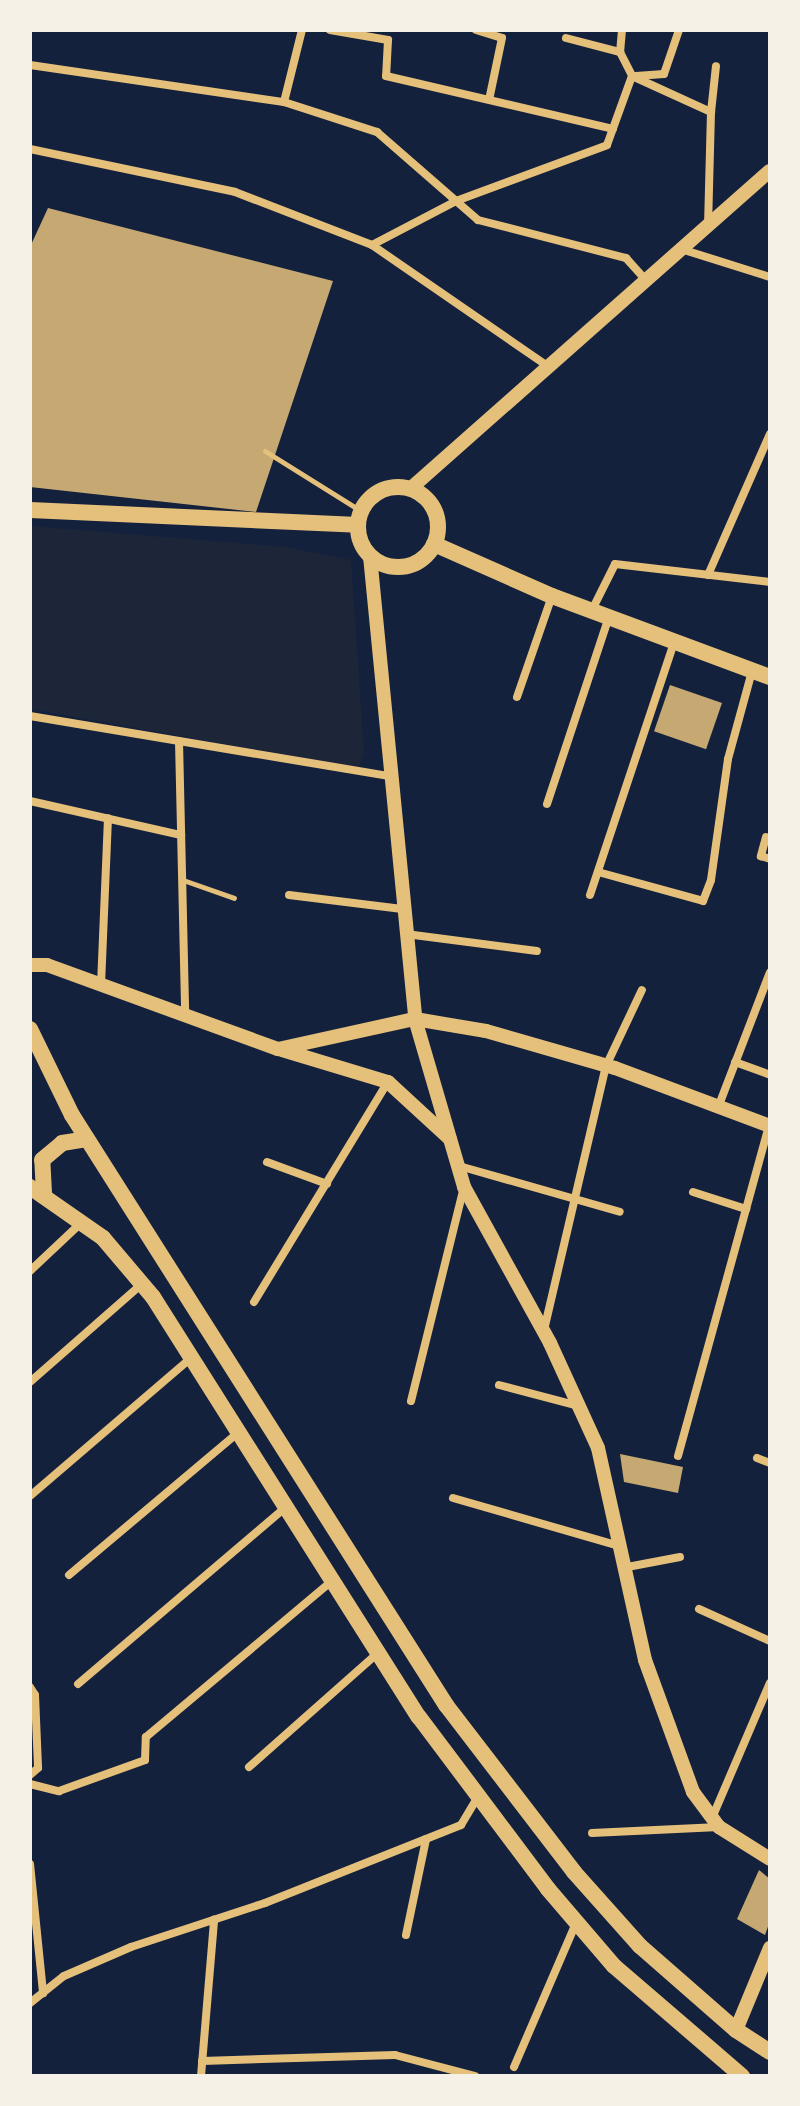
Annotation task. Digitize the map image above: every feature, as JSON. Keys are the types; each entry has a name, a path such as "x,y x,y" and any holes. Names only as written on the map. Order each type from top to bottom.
{"main road":[{"path":"30,510 360,518 387,489 410,489 435,511 434,544 417,562 405,566 370,556 360,518"},
{"path":"434,544 552,596 770,677"},
{"path":"30,1029 87,1139 446,1705 565,1861 640,1946 736,2030 770,2052"},
{"path":"87,1139 62,1143 42,1160 37,1190 103,1238 142,1284 378,1653 477,1798 614,1966 742,2076"}],"street":[{"path":"284,102 302,30"},
{"path":"330,30 388,40 386,76 613,129"},
{"path":"476,30 502,38 489,100"},
{"path":"622,30 620,52 632,76 711,112"},
{"path":"632,76 664,74 679,30"},
{"path":"566,38 620,52"},
{"path":"30,65 284,102 377,132 478,220 626,258 645,279"},
{"path":"708,225 711,112 716,66"},
{"path":"372,245 456,201 607,145 632,76"},
{"path":"30,149 235,192 372,245 546,365"},
{"path":"410,489 546,365 770,172"},
{"path":"680,249 770,277"},
{"path":"708,575 770,434"},
{"path":"370,556 388,776 415,1019 464,1187 543,1331 598,1448 622,1568 666,1719 693,1792 716,1822 770,1859"},
{"path":"591,611 615,564 770,582"},
{"path":"517,697 552,596"},
{"path":"547,804 609,617"},
{"path":"590,895 674,641"},
{"path":"598,872 703,901 711,880 728,759 752,670"},
{"path":"30,716 388,776"},
{"path":"179,741 185,1015"},
{"path":"30,801 181,835"},
{"path":"101,985 108,818"},
{"path":"766,837 761,856 770,859"},
{"path":"289,895 402,909"},
{"path":"405,934 537,951"},
{"path":"30,965 47,965 278,1049 388,1082 453,1142"},
{"path":"719,1105 770,972"},
{"path":"543,1331 606,1066 642,990"},
{"path":"278,1049 415,1019 486,1031 606,1066 719,1105 769,1126 678,1456"},
{"path":"735,1062 770,1075"},
{"path":"254,1302 388,1082"},
{"path":"267,1162 327,1184"},
{"path":"459,1166 620,1212"},
{"path":"411,1401 464,1187"},
{"path":"693,1192 746,1209"},
{"path":"30,1271 82,1222"},
{"path":"30,1382 142,1284"},
{"path":"30,1496 191,1358"},
{"path":"499,1385 579,1406"},
{"path":"69,1575 239,1432"},
{"path":"757,1458 770,1463"},
{"path":"453,1498 616,1545"},
{"path":"78,1684 286,1507"},
{"path":"622,1568 680,1557"},
{"path":"30,1784 59,1791 145,1760 146,1737 332,1581"},
{"path":"699,1609 770,1641"},
{"path":"249,1767 378,1653"},
{"path":"716,1822 770,1683"},
{"path":"30,1687 35,1695 38,1768 30,1775"},
{"path":"30,2003 64,1976 131,1947 214,1920 461,1825 477,1798"},
{"path":"592,1833 716,1822"},
{"path":"406,1935 426,1839"},
{"path":"30,1864 43,1993"},
{"path":"201,2076 214,1920"},
{"path":"514,2067 577,1922"},
{"path":"736,2030 770,1948"},
{"path":"202,2061 395,2055 475,2076"}],"lane":[{"path":"265,451 360,518"},
{"path":"182,880 234,898"}],"shaded area":[{"path":"30,526 285,547 351,560 364,752 359,768 30,709"}],"building":[{"path":"48,208 333,281 256,512 30,487 30,247"},
{"path":"670,685 722,703 706,749 654,731"},
{"path":"620,1454 683,1467 678,1493 624,1482"},
{"path":"759,1870 770,1879 770,1921 765,1935 737,1919"}]}
